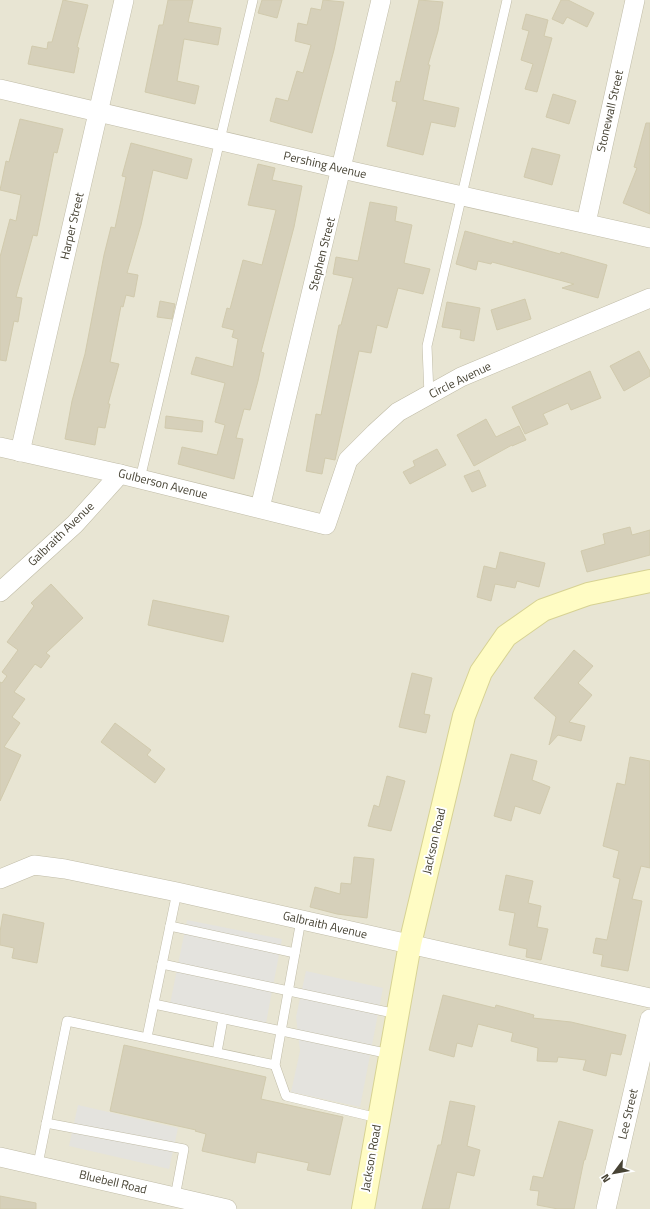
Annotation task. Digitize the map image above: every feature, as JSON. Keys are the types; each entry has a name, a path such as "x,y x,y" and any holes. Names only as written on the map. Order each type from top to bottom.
{"street":[{"name":"Harper Street","path":"20,452 124,0"},
{"name":"Stephen Street","path":"260,508 342,169 381,0"},
{"name":"Stonewall Street","path":"586,223 635,0"},
{"name":"Pershing Avenue","path":"0,89 219,141 650,238"},
{"name":"Circle Avenue","path":"326,525 348,460 398,412 461,377 650,298"},
{"name":"Gulberson Avenue","path":"0,447 140,478 326,525"},
{"name":"Galbraith Avenue","path":"0,592 74,524 120,474"},
{"name":"Jackson Road","path":"363,1209 410,944 464,716 480,672 506,636 543,610 588,594 650,581"},
{"name":"Galbraith Avenue","path":"0,879 34,865 65,869 177,892 650,998"},
{"name":"Lee Street","path":"606,1209 650,1019"},
{"name":"Bluebell Road","path":"0,1157 38,1164 226,1209"}],"lane":[{"path":"140,478 253,0"},
{"path":"429,395 427,346 508,0"},
{"path":"147,1037 177,892"},
{"path":"301,920 275,1065 286,1096 378,1118"},
{"path":"170,926 295,953"},
{"path":"162,964 397,1014"},
{"path":"154,1004 390,1054"},
{"path":"217,1052 223,1019"},
{"path":"38,1164 67,1020 275,1065"},
{"path":"46,1123 184,1149 175,1197"}],"shaded area":[{"path":"0,0 650,0 650,1209 0,1209"},
{"path":"187,920 282,939 266,1023 170,1004"},
{"path":"306,971 383,988 360,1107 291,1092 300,1051 296,1017"},
{"path":"78,1105 178,1128 169,1169 69,1146"}],"building":[{"path":"63,0 88,5 77,47 79,48 74,73 28,64 32,46 47,49 48,42 52,42"},
{"path":"168,0 193,0 188,22 221,28 218,45 184,39 177,81 199,86 195,104 145,92 159,25 163,25"},
{"path":"262,0 282,0 277,18 258,13"},
{"path":"323,0 344,2 334,50 312,133 270,121 276,98 288,101 297,71 303,73 311,45 295,41 298,23 307,25 311,8 321,10"},
{"path":"419,0 443,2 438,31 428,65 430,65 423,100 459,108 455,127 431,122 423,155 387,146 397,102 392,101 396,81 400,82"},
{"path":"561,0 568,0 594,13 587,27 567,17 563,24 552,19"},
{"path":"526,14 548,20 544,36 552,38 537,92 525,89 533,64 521,60 529,31 522,29"},
{"path":"553,94 576,101 569,124 546,117"},
{"path":"20,119 63,129 57,153 54,152 37,236 33,235 16,297 22,298 18,322 14,321 6,361 0,360 0,257 10,219 16,221 21,195 0,190 6,161 9,162"},
{"path":"646,123 650,123 650,214 623,203 637,168 634,167"},
{"path":"131,143 192,159 187,179 153,170 141,225 127,273 138,275 134,297 126,295 123,307 121,306 110,362 119,364 108,404 110,404 105,428 98,427 95,445 65,439 72,401 85,354 104,255 111,227 115,228 126,177 122,176"},
{"path":"532,148 560,155 552,185 524,177"},
{"path":"258,164 275,168 272,180 302,186 294,227 261,352 264,353 258,381 250,410 244,409 236,438 243,439 234,479 178,464 182,447 217,455 225,425 215,422 225,383 191,374 196,357 233,367 238,339 232,337 234,330 222,327 227,308 230,309 243,260 262,265 276,210 248,205"},
{"path":"370,202 397,207 395,221 412,225 404,263 430,269 423,294 398,288 387,328 377,325 371,353 359,351 335,460 325,458 322,474 306,471 316,414 321,415 339,325 341,325 353,278 333,274 336,257 358,261"},
{"path":"465,231 513,244 513,241 560,254 561,252 607,265 598,298 562,288 574,284 492,262 491,264 478,261 476,270 456,264"},
{"path":"525,299 531,319 497,330 491,310"},
{"path":"160,301 175,304 172,319 157,317"},
{"path":"447,302 480,308 474,341 460,338 461,330 442,327"},
{"path":"639,351 650,371 650,376 624,391 610,366"},
{"path":"590,371 601,398 571,410 568,403 543,414 548,424 525,434 512,407"},
{"path":"166,416 203,421 202,432 165,428"},
{"path":"486,419 496,437 519,426 526,440 512,445 474,466 457,435"},
{"path":"437,449 446,465 410,484 403,472 415,466 413,461"},
{"path":"479,470 486,486 472,492 464,476"},
{"path":"630,527 632,535 650,530 650,555 587,572 581,551 605,544 603,534"},
{"path":"500,552 545,563 539,587 517,581 515,588 495,584 491,601 477,597 484,566 496,569"},
{"path":"51,584 83,618 46,653 50,656 41,668 35,664 14,692 25,699 12,717 20,723 4,747 21,755 0,801 0,682 2,683 7,676 2,672 18,650 7,642 34,606 31,603"},
{"path":"153,600 229,616 223,642 148,625"},
{"path":"574,650 593,666 578,683 592,695 569,722 585,726 581,741 558,735 549,745 556,717 534,698"},
{"path":"412,673 432,678 424,714 430,715 426,733 399,727"},
{"path":"115,723 151,750 147,755 165,769 155,783 101,742"},
{"path":"511,754 537,761 532,780 550,787 540,814 515,806 511,821 494,816"},
{"path":"630,757 650,761 650,868 641,866 632,899 642,901 628,971 601,966 603,955 593,953 596,938 607,940 620,879 613,877 619,851 603,846 617,783 625,785"},
{"path":"387,776 405,781 391,831 368,826 374,805 379,807"},
{"path":"354,857 374,859 367,918 337,914 310,907 315,887 340,894 341,883 351,884"},
{"path":"506,875 533,881 528,903 541,906 537,927 548,929 541,960 526,957 527,949 509,945 515,913 499,910"},
{"path":"3,914 44,923 37,963 12,958 14,948 0,945 0,932"},
{"path":"443,995 495,1008 496,1005 534,1015 533,1018 571,1022 626,1035 621,1055 611,1053 606,1076 583,1070 586,1060 558,1057 557,1062 537,1061 538,1048 511,1041 513,1033 478,1024 472,1047 457,1043 454,1057 429,1050"},
{"path":"124,1045 266,1077 261,1099 343,1117 330,1175 307,1170 309,1163 257,1152 255,1163 202,1151 206,1134 195,1131 196,1130 110,1111"},
{"path":"450,1101 475,1106 467,1146 480,1150 474,1176 457,1172 449,1209 422,1209 438,1145 441,1145"},
{"path":"559,1121 593,1130 584,1160 574,1209 558,1209 537,1205 539,1191 530,1190 533,1176 543,1178"},
{"path":"0,1196 36,1203 36,1209 0,1209"}]}
